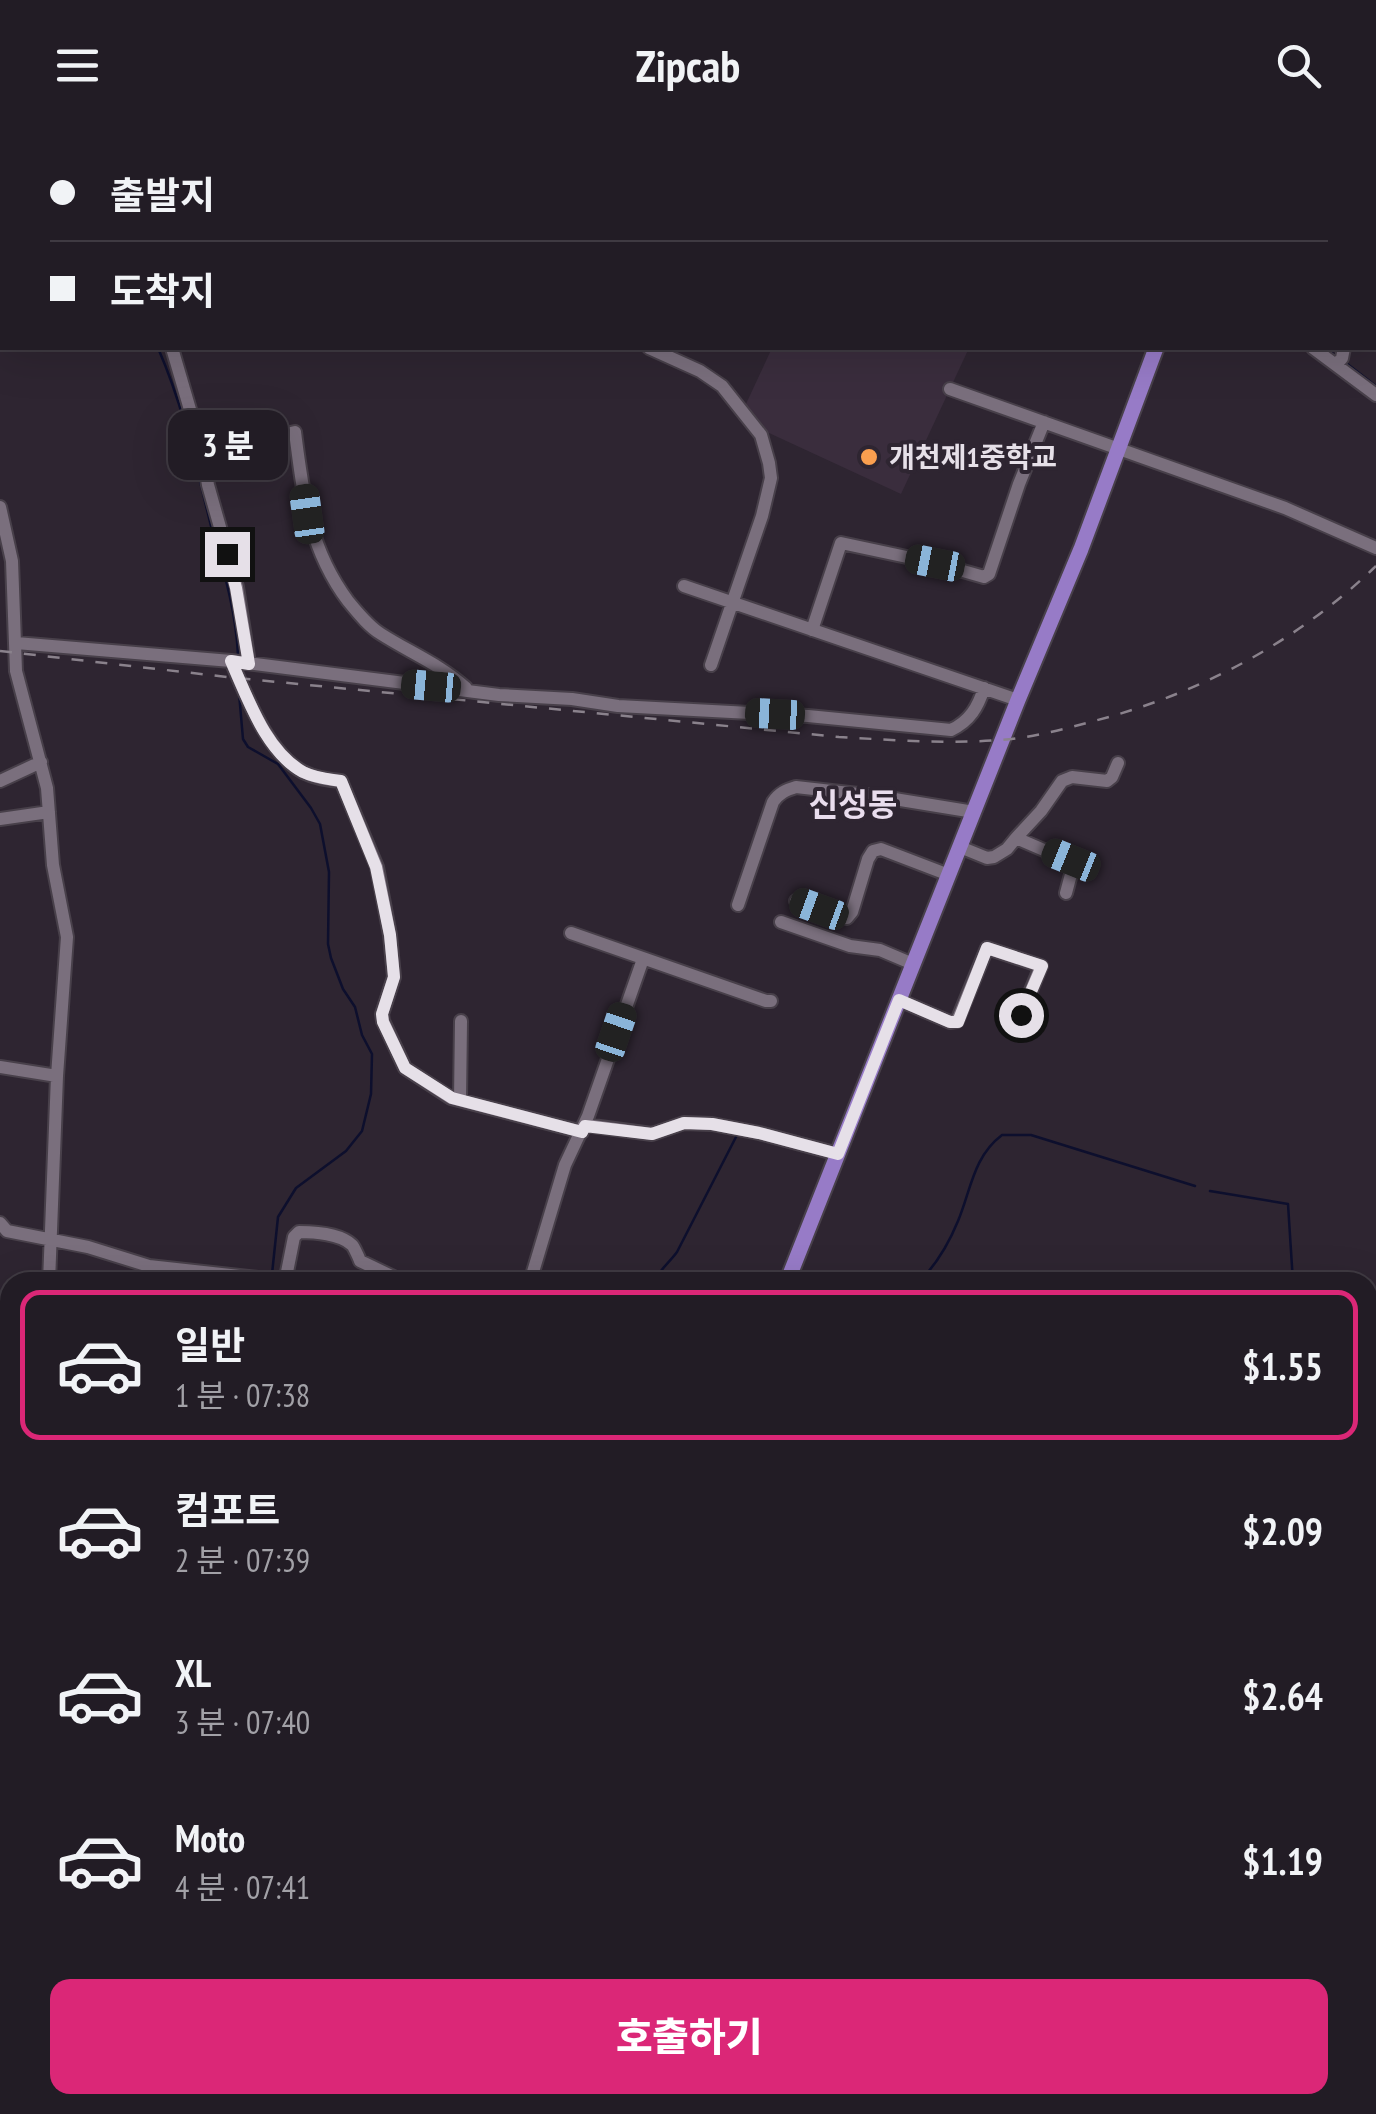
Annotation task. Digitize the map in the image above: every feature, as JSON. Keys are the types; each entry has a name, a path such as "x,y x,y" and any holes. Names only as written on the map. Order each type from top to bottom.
{"main road":[{"path":"791,1272 1120,449 1155,350"}],"street":[{"path":"173,350 236,588 249,664"},
{"path":"653,350 714,378 750,419 766,447 769,490 712,665"},
{"path":"1341,357 1376,395"},
{"path":"950,389 1286,508 1376,548"},
{"path":"812,630 842,544 984,577 989,574 1044,422"},
{"path":"202,454 294,432 312,536 344,595 379,633 432,662 468,690"},
{"path":"0,507 12,561 16,670 41,762 53,865 67,937 49,1272"},
{"path":"684,586 1018,700"},
{"path":"16,643 231,661 499,695 952,730 969,718 984,688"},
{"path":"231,661 260,723 288,761 312,776 341,781 376,867 394,977 383,1022 405,1068 452,1098 583,1129 652,1134 684,1123 712,1124 838,1154"},
{"path":"0,663 11,664 16,670"},
{"path":"0,781 41,762"},
{"path":"960,847 994,858 1007,849 1062,781 1072,777 1107,782 1118,763"},
{"path":"738,905 773,802 782,792 796,787 974,812"},
{"path":"0,819 49,812"},
{"path":"1016,838 1074,863 1066,892"},
{"path":"796,901 847,918 868,859 881,849 949,874"},
{"path":"781,922 850,946 880,950 913,964"},
{"path":"571,932 771,1001"},
{"path":"899,1000 958,1022 987,948 1042,966 1021,1015"},
{"path":"533,1272 560,1181 583,1129 643,959"},
{"path":"460,1100 461,1020"},
{"path":"0,1067 58,1076"},
{"path":"0,1224 6,1231 88,1247 149,1266 200,1272"},
{"path":"288,1272 294,1236 299,1232 327,1235 349,1243 360,1261 383,1272"}],"shaded area":[{"name":"개천제1중학교","path":"771,350 968,350 901,494 739,419"}],"waterway":[{"path":"159,350 194,458 228,590 238,655"},
{"path":"1328,350 1336,356"},
{"path":"1346,363 1376,386"},
{"path":"239,693 243,739 248,747 278,764 320,824 329,872 331,958 372,1054 371,1094 362,1131 346,1151 296,1188 278,1217 272,1272"},
{"path":"660,1272 677,1252 737,1135"},
{"path":"927,1272 950,1238 985,1153 1002,1135 1031,1135 1195,1186"},
{"path":"1210,1191 1288,1204 1292,1272"}],"railway":[{"path":"0,651 839,737 939,742 1000,740 1130,711 1206,681 1279,642 1376,566"}],"place":[{"name":"개천제1중학교","path":"869,457"}],"district":[{"name":"신성동","path":"853,805"}],"route":[{"path":"227,554 249,664 231,661 260,723 288,761 312,776 341,781 376,867 390,935 394,977 383,1022 405,1068 452,1098 582,1132 585,1126 652,1134 684,1123 712,1124 838,1154 899,1000 958,1022 987,948 1042,966 1021,1015"}]}
